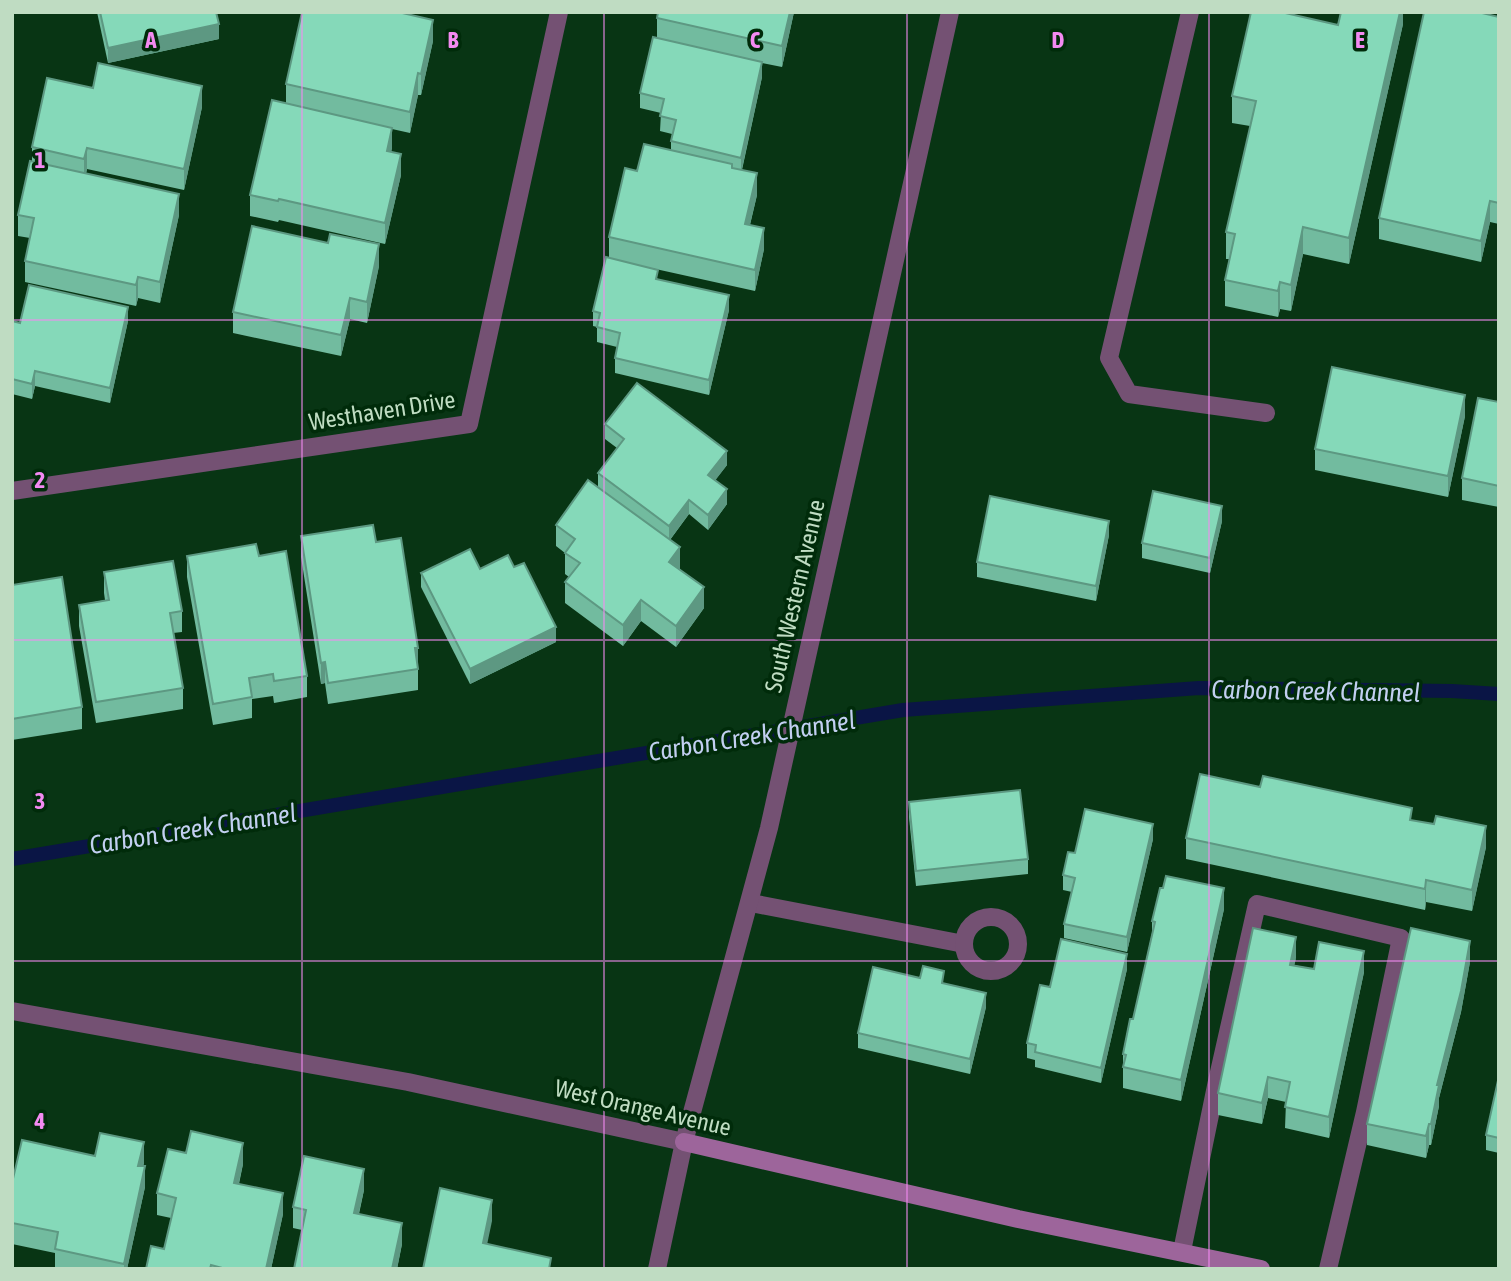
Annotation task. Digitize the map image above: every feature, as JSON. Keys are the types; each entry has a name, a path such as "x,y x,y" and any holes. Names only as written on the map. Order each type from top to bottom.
{"main road":[{"name":"West Orange Avenue","path":"684,1142 1018,1219 1261,1269"}],"street":[{"name":"Westhaven Drive","path":"12,491 469,424 559,12"},
{"name":"South Western Avenue","path":"657,1269 684,1142 751,903 769,828 950,12"},
{"path":"1190,12 1109,358 1129,394 1266,413"},
{"path":"751,903 964,944"},
{"path":"1182,1251 1257,904 1401,938 1365,1112 1328,1269"},
{"name":"West Orange Avenue","path":"12,1011 408,1082 684,1142"}],"building":[{"path":"100,12 216,12 219,24 108,48"},
{"path":"302,12 398,12 433,20 410,112 286,84"},
{"path":"658,12 790,12 782,46 657,18"},
{"path":"1251,12 1281,12 1338,25 1341,12 1400,12 1349,238 1303,227 1291,285 1280,282 1278,291 1225,280 1235,234 1226,232 1256,101 1232,96"},
{"path":"1424,12 1478,12 1499,17 1499,203 1490,201 1481,241 1379,218"},
{"path":"653,37 762,62 741,158 671,141 676,120 660,116 664,99 640,93"},
{"path":"98,63 202,86 184,169 87,148 84,159 32,147 47,78 93,88"},
{"path":"272,100 392,128 387,151 401,154 385,223 250,195"},
{"path":"644,144 732,164 732,168 757,173 745,224 764,228 755,270 609,237 625,168 637,171"},
{"path":"30,161 179,194 160,282 138,277 136,285 25,261 34,218 18,215"},
{"path":"252,226 328,243 330,234 379,244 367,302 350,298 341,335 233,312"},
{"path":"606,257 658,270 656,279 729,295 709,380 615,358 620,333 597,327 600,313 593,311"},
{"path":"29,285 128,307 110,388 35,371 32,384 12,379 12,321 20,323"},
{"path":"1332,367 1465,395 1448,476 1315,449"},
{"path":"637,383 727,451 708,475 727,489 708,515 689,500 669,526 598,473 624,439 605,424"},
{"path":"1478,398 1499,402 1499,486 1462,478"},
{"path":"588,480 680,547 669,562 704,587 676,626 641,600 623,625 565,582 580,563 565,553 575,539 556,525"},
{"path":"1153,491 1222,506 1210,558 1142,543"},
{"path":"990,496 1109,521 1096,586 977,562"},
{"path":"373,525 376,542 401,538 418,648 415,648 418,669 328,683 325,662 321,663 301,536"},
{"path":"256,544 259,556 286,551 307,676 274,681 273,674 249,678 252,697 213,704 187,556"},
{"path":"470,549 480,569 508,555 514,567 524,563 556,627 470,669 421,573"},
{"path":"173,561 182,611 170,613 183,688 96,702 79,605 109,600 104,572"},
{"path":"62,577 82,707 12,719 12,585"},
{"path":"1200,774 1260,787 1263,776 1412,808 1410,820 1434,824 1436,816 1486,826 1472,890 1426,880 1425,889 1186,838"},
{"path":"1020,790 1028,859 916,871 909,802"},
{"path":"1085,809 1153,824 1127,937 1064,924 1075,878 1063,875 1068,852 1075,853"},
{"path":"1166,876 1224,888 1181,1080 1123,1067 1130,1019 1133,1019 1155,922 1152,921 1160,888 1163,888"},
{"path":"1253,928 1296,937 1290,965 1314,969 1319,942 1364,951 1329,1117 1285,1107 1290,1082 1268,1077 1262,1103 1218,1093"},
{"path":"1411,928 1470,941 1461,991 1437,1085 1431,1124 1426,1136 1367,1124"},
{"path":"1061,939 1127,954 1101,1068 1035,1052 1036,1045 1027,1043 1040,985 1050,987"},
{"path":"923,966 944,971 942,983 986,993 970,1059 858,1033 873,967 920,978"},
{"path":"1499,1076 1499,1138 1486,1135"},
{"path":"191,1131 243,1143 234,1183 283,1193 266,1269 226,1269 211,1265 210,1269 146,1269 151,1246 164,1249 176,1198 157,1193 168,1149 186,1153"},
{"path":"100,1133 144,1142 138,1166 145,1166 124,1264 55,1249 58,1232 12,1223 12,1183 22,1140 95,1156"},
{"path":"304,1156 364,1169 354,1213 402,1223 392,1269 294,1269 306,1210 293,1207"},
{"path":"440,1188 492,1200 483,1243 551,1258 549,1269 423,1269"}],"waterway":[{"name":"Carbon Creek Channel","path":"12,859 903,710 1199,688 1499,694"}]}
